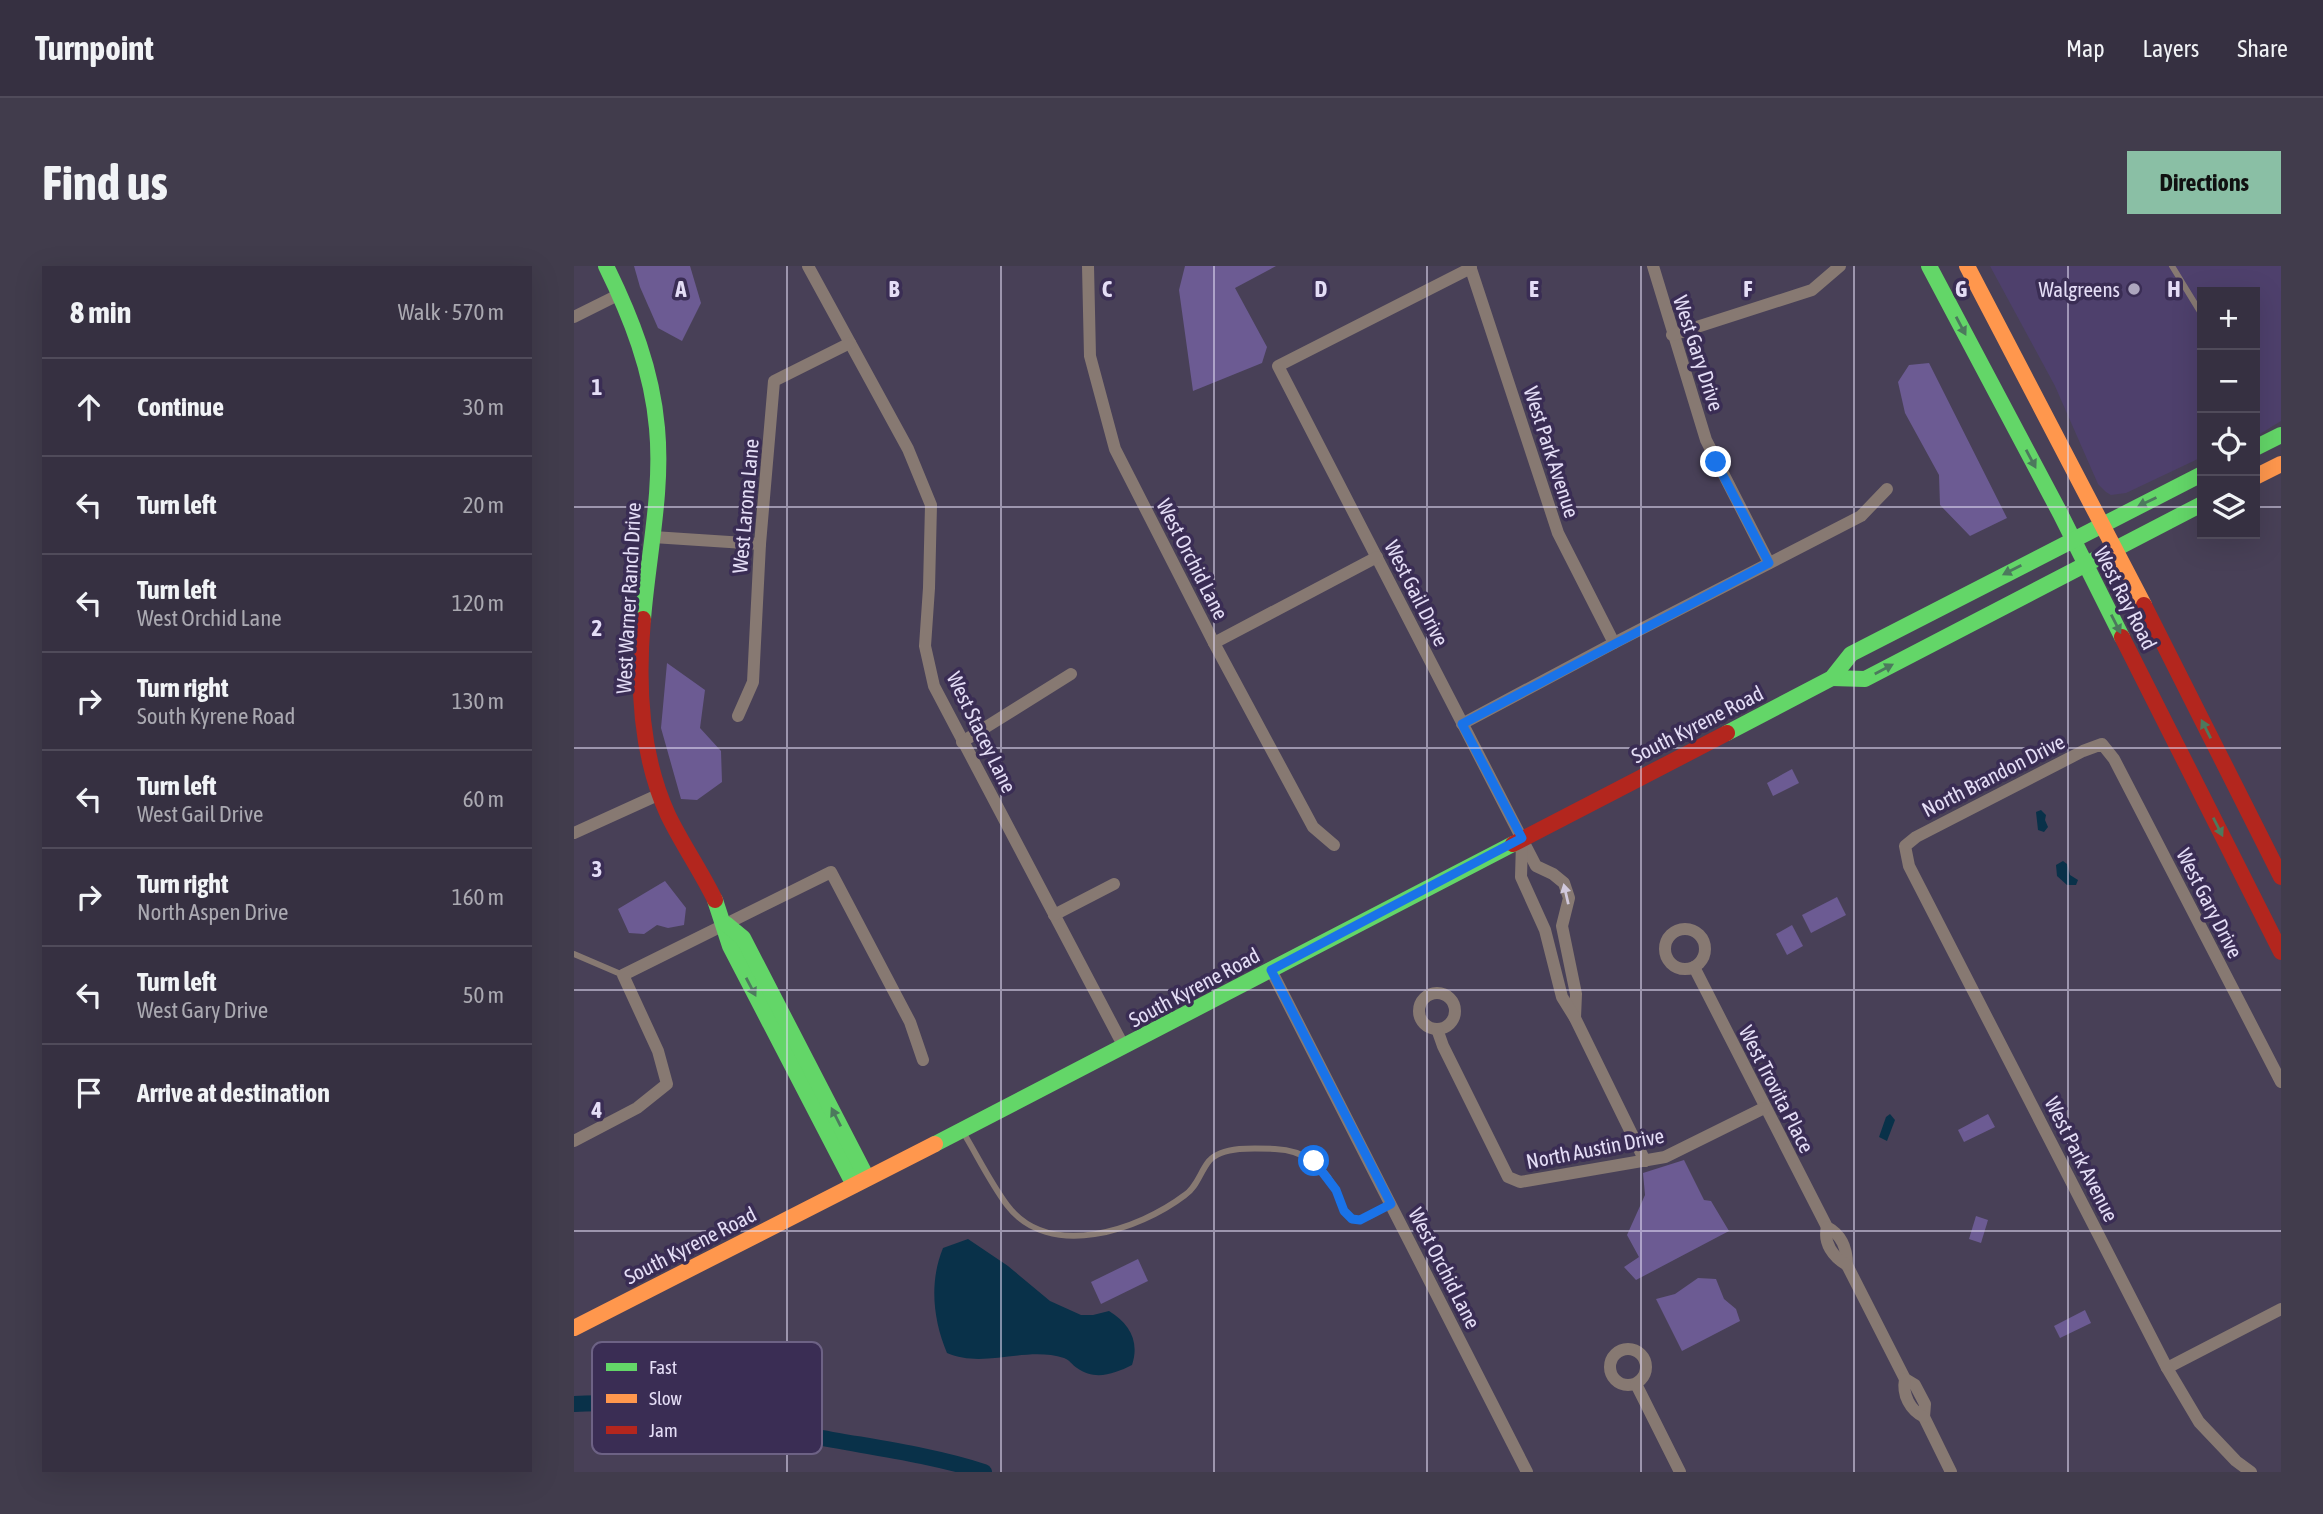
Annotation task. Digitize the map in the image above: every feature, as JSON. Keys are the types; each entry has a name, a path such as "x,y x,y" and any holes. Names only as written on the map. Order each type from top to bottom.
{"main road":[{"name":"West Warner Ranch Drive","path":"606,266 632,320 643,354 656,421 658,452 653,537 642,639 642,696 646,739 660,794 671,821 726,924 730,946 787,1040 860,1181"},
{"name":"West Ray Road","path":"1929,266 2073,539 2281,952"},
{"name":"West Ray Road","path":"1966,266 2115,548 2281,877"},
{"path":"2260,446 2281,435"},
{"path":"2257,476 2281,464"},
{"name":"South Kyrene Road","path":"574,1328 1124,1047 1832,678 1851,653 2198,476"},
{"name":"South Kyrene Road","path":"1832,678 1865,679 2197,507"}],"street":[{"name":"West Stacey Lane","path":"808,266 908,449 931,505 925,646 934,686 1124,1047"},
{"name":"West Orchid Lane","path":"1088,266 1090,356 1115,449 1214,643 1313,827 1334,845"},
{"name":"West Gary Drive","path":"1653,266 1706,440 1769,563"},
{"path":"1672,335 1812,290 1840,266"},
{"name":"West Gail Drive","path":"1470,267 1278,366 1536,866 1564,883 1569,898 1562,926 1576,994 1575,1017"},
{"name":"West Park Avenue","path":"1470,267 1558,533 1614,643"},
{"path":"574,317 620,294"},
{"name":"West Larona Lane","path":"738,716 752,682 774,381 850,343"},
{"path":"1462,724 1861,516 1887,489"},
{"path":"653,537 760,544"},
{"path":"1214,643 1377,557"},
{"path":"962,742 1071,674"},
{"name":"West Gary Drive","path":"2102,744 2114,759 2281,1082"},
{"name":"North Brandon Drive","path":"1905,846 1916,837 2083,751 2102,744"},
{"path":"574,832 660,794"},
{"name":"West Gail Drive","path":"1522,838 1521,877 1545,930 1562,997 1575,1017 1645,1161"},
{"name":"West Park Avenue","path":"1905,846 1909,866 2167,1368 2199,1422 2236,1461 2251,1472"},
{"path":"574,1141 637,1108 667,1084 658,1051 624,975 831,872 910,1022 923,1060"},
{"path":"1054,915 1114,884"},
{"name":"West Trovita Place","path":"1694,967 1827,1227 1837,1232 1847,1252 1847,1265 1905,1380 1903,1389 1914,1412 1924,1417 1951,1472"},
{"name":"West Orchid Lane","path":"1271,970 1527,1472"},
{"name":"North Austin Drive","path":"1437,1029 1508,1177 1520,1182 1665,1157 1764,1108"},
{"path":"2167,1368 2281,1309"},
{"path":"1636,1384 1681,1472"}],"lane":[{"path":"2172,266 2197,307"},
{"path":"1545,930 1562,926"},
{"path":"574,954 624,975"},
{"path":"962,1130 1007,1206 1036,1228 1056,1234 1100,1234 1143,1221 1189,1193 1210,1160 1231,1149 1298,1152 1314,1161 1336,1190 1344,1211 1352,1219 1360,1220 1391,1204"}],"shaded area":[{"path":"634,266 690,266 701,303 682,341 658,328"},
{"path":"1185,266 1276,266 1235,288 1267,347 1262,363 1193,391 1179,290"},
{"path":"1990,266 2281,266 2281,421 2260,434 2260,287 2197,287 2197,459 2126,493 2111,495 2098,484 2055,386"},
{"path":"1929,363 2007,518 1970,536 1940,505 1939,475 1905,413 1898,382 1909,365"},
{"path":"667,663 705,690 700,728 721,751 722,782 697,800 681,799 661,728"},
{"path":"1792,769 1799,783 1773,796 1767,783"},
{"path":"665,881 686,908 684,925 668,928 657,925 644,934 629,933 618,909"},
{"path":"1837,897 1846,915 1811,933 1802,915"},
{"path":"1792,925 1803,946 1787,955 1776,934"},
{"path":"1988,1114 1995,1127 1964,1142 1958,1130"},
{"path":"1684,1160 1704,1200 1711,1201 1729,1231 1636,1280 1624,1267 1639,1257 1627,1235 1645,1195 1643,1173"},
{"path":"1976,1216 1988,1220 1981,1243 1969,1239"},
{"path":"1138,1259 1148,1281 1101,1304 1091,1282"},
{"path":"1698,1278 1716,1279 1724,1299 1736,1309 1740,1321 1682,1351 1656,1299 1675,1294"},
{"path":"2085,1310 2091,1323 2060,1338 2054,1326"}],"water":[{"path":"2041,810 2046,815 2048,827 2044,832 2038,830 2036,812"},
{"path":"2063,861 2067,864 2070,875 2078,880 2076,885 2067,885 2057,876 2056,865"},
{"path":"1890,1114 1895,1120 1887,1141 1879,1137 1886,1117"},
{"path":"968,1239 1008,1266 1050,1301 1081,1315 1109,1311 1116,1316 1127,1327 1134,1341 1132,1365 1098,1375 1084,1372 1064,1358 1050,1355 975,1359 947,1353 934,1301 936,1274 943,1248"}],"waterway":[{"path":"574,1404 592,1403"},
{"path":"822,1438 920,1456 984,1472"}],"traffic: fast":[{"path":"606,266 639,344 650,385 657,428 657,500 643,619"},
{"path":"1929,266 2060,513 2122,637"},
{"path":"2260,446 2281,435"},
{"path":"1727,733 1832,678 1851,654 2198,476"},
{"path":"1832,678 1865,679 2197,507"},
{"path":"935,1144 1513,844"},
{"path":"715,900 730,946 854,1185"},
{"path":"726,924 743,938 867,1178"}],"traffic: slow":[{"path":"1967,266 2144,605"},
{"path":"2257,476 2281,464"},
{"path":"574,1328 935,1144"}],"traffic: jam":[{"path":"2144,605 2281,877"},
{"path":"643,619 641,694 651,768 668,815 715,900"},
{"path":"2122,637 2281,952"},
{"path":"1513,844 1727,733"}],"place":[{"name":"Walgreens","path":"2134,289"}],"route":[{"path":"1314,1161 1336,1190 1344,1211 1352,1219 1360,1220 1391,1204 1271,970 1522,838 1462,724 1769,563 1716,462"}]}
